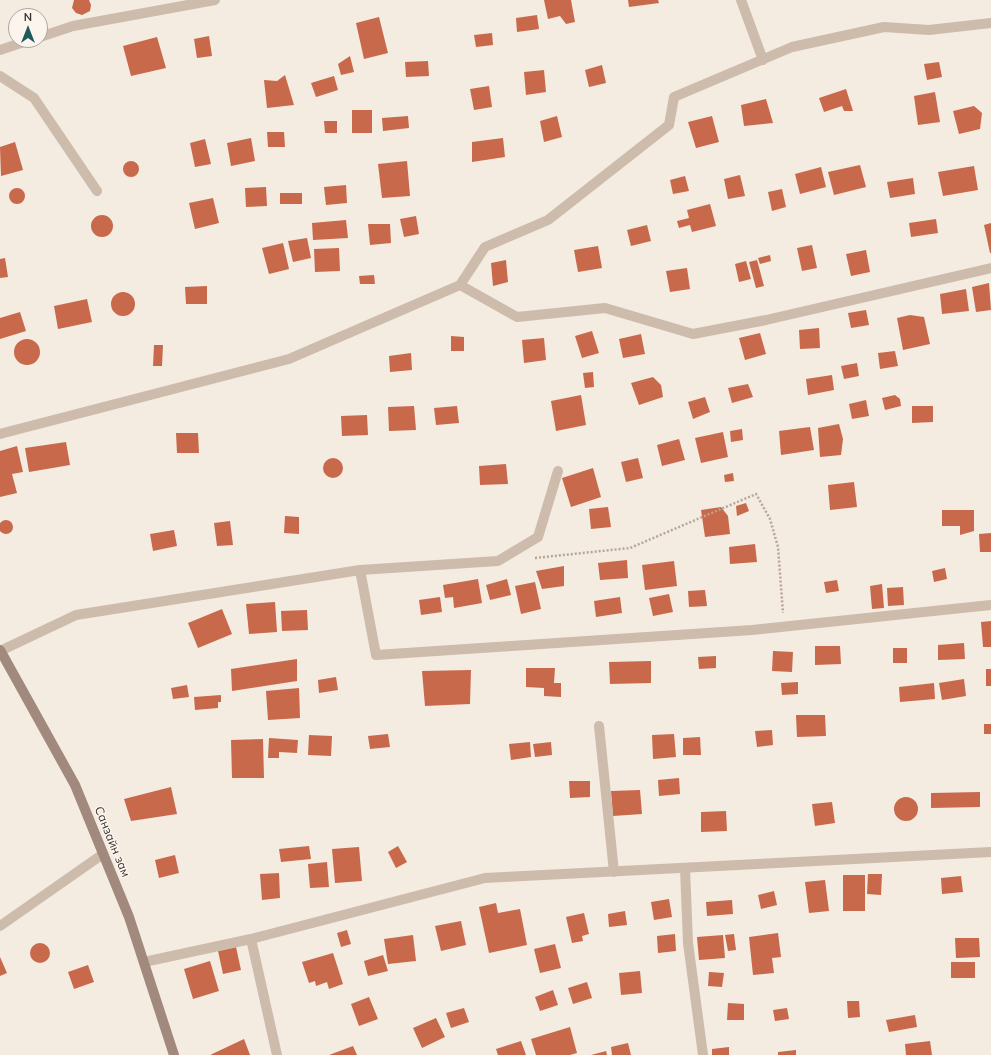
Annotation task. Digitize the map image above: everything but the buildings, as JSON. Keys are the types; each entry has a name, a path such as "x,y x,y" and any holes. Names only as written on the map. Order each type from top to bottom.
{"main road":[{"name":"Санзайн зам","path":"0,650 75,785 129,917 174,1055"}],"street":[{"path":"48,34 73,26 215,0"},
{"path":"741,0 763,60"},
{"path":"0,434 289,359 460,285 485,247 548,220 668,124 674,97 792,47 884,27 929,30 991,23"},
{"path":"0,76 34,98 97,191"},
{"path":"460,285 517,317 605,308 694,334 766,320 991,268"},
{"path":"0,650 76,615 360,570 498,561 538,537 558,471"},
{"path":"360,570 376,655 784,627 991,606"},
{"path":"599,726 614,872"},
{"path":"144,962 251,939 485,878 991,852"},
{"path":"0,926 103,854"},
{"path":"685,868 688,943 703,1055"},
{"path":"251,939 277,1055"}],"path":[{"path":"529,558 630,548 756,494 770,519 778,548 784,627"}]}
